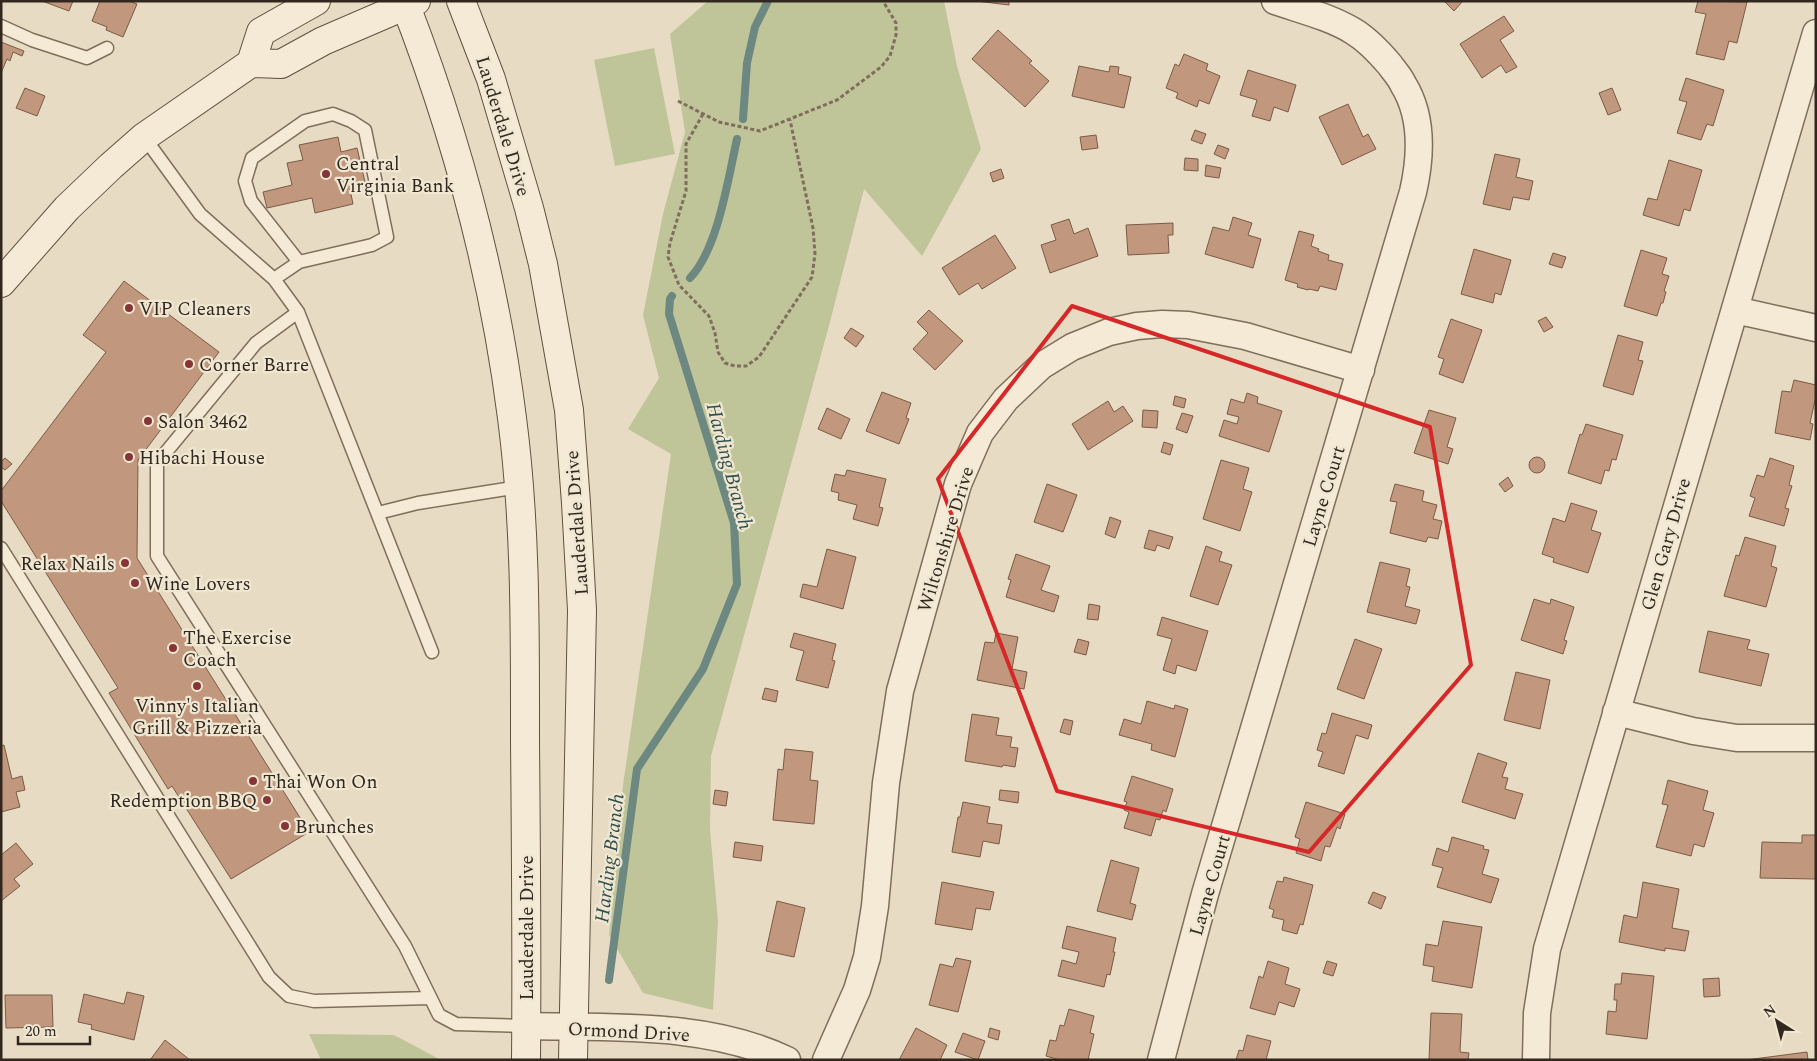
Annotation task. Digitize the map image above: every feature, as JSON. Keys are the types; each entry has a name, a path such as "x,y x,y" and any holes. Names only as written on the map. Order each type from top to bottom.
{"main road":[{"path":"252,63 261,32 316,1"},
{"name":"Lauderdale Drive","path":"461,1 491,79 529,208 545,273 569,410 582,610 573,1060"},
{"path":"1,283 67,208 144,137 252,63 281,64 323,41 408,3"},
{"name":"Lauderdale Drive","path":"408,3 445,116 469,199 501,347 512,419 519,488 526,688 526,1060"}],"street":[{"name":"Layne Court","path":"1161,1060 1205,894 1361,370 1418,169 1417,123 1409,95 1403,83 1372,44 1340,24 1274,1"},
{"name":"Glen Gary Drive","path":"1536,1060 1537,1013 1547,949 1816,33"},
{"path":"1735,310 1816,328"},
{"name":"Wiltonshire Drive","path":"826,1060 857,990 867,958 875,906 886,783 900,691 958,484 980,432 1006,398 1041,366 1072,347 1109,332 1137,326 1162,324 1188,325 1245,336 1361,370"},
{"path":"1616,712 1693,731 1737,738 1816,738"},
{"name":"Ormond Drive","path":"527,1026 661,1029 728,1040 771,1052 787,1060"}],"lane":[{"path":"1,26 32,40 87,58 107,48"},
{"path":"274,279 299,262 372,245 387,237 366,130 351,121 333,114 305,122 252,158 245,181 251,201 299,262"},
{"path":"144,137 200,214 274,279 298,312 432,652"},
{"path":"298,312 256,343 157,463 157,556 405,946 439,1014 456,1024 527,1026"},
{"path":"378,513 418,503 519,488"},
{"path":"1,548 268,977 289,996 314,1001 430,998"}],"path":[{"path":"678,101 719,122 760,132 836,100 881,67 890,56 896,35 896,23 884,1"},
{"path":"703,114 686,144 686,191 670,243 668,257 679,286 709,316 715,332 718,352 725,362 735,366 746,366 759,357 812,276 815,254 813,228 790,120"}],"highlighted area":[{"path":"1072,306 1430,427 1471,665 1309,852 1057,791 938,479"}],"green space":[{"path":"708,1 944,1 957,66 981,149 922,256 864,189 830,322 711,756 710,829 718,921 713,1010 643,993 609,935 623,785 671,454 628,429 659,378 643,315 663,214 685,132 670,34"},
{"path":"654,48 675,154 615,166 594,60"},
{"path":"309,1034 394,1035 441,1060 321,1060"}],"building":[{"path":"42,1 73,1 69,11"},
{"path":"100,1 129,1 137,4 123,37 106,30 107,27 92,21"},
{"path":"976,1 1009,1 1009,5"},
{"path":"1444,1 1463,1 1454,11"},
{"path":"1698,1 1747,2 1737,43 1729,41 1724,60 1696,54 1706,14 1695,12"},
{"path":"1504,16 1514,31 1500,40 1517,67 1506,73 1501,65 1482,78 1460,44"},
{"path":"998,30 1032,61 1029,63 1049,81 1025,107 972,59"},
{"path":"1,42 24,51 22,56 13,52 10,61 7,59 1,73"},
{"path":"1184,54 1208,64 1206,70 1220,76 1209,104 1199,100 1197,107 1176,98 1178,93 1166,88 1175,64 1179,66"},
{"path":"1079,66 1109,72 1110,66 1119,67 1118,74 1131,77 1124,108 1072,96"},
{"path":"1248,70 1296,85 1288,112 1274,107 1270,121 1252,116 1257,100 1240,95"},
{"path":"1686,78 1724,90 1713,126 1707,124 1701,140 1677,133 1687,102 1679,100"},
{"path":"25,88 45,96 37,116 16,108"},
{"path":"1612,88 1621,110 1608,115 1599,93"},
{"path":"1348,104 1363,137 1368,134 1376,149 1342,165 1319,117"},
{"path":"1195,130 1206,134 1202,144 1191,140"},
{"path":"1096,135 1098,148 1082,150 1080,137"},
{"name":"Central Virginia Bank","path":"338,137 341,152 357,148 366,186 350,189 353,204 315,213 312,198 267,208 263,192 292,185 287,163 303,160 299,145"},
{"path":"1218,145 1229,149 1225,159 1214,154"},
{"path":"1495,154 1520,159 1516,177 1533,181 1529,200 1513,197 1510,210 1483,204"},
{"path":"1185,158 1198,159 1198,171 1184,170"},
{"path":"1669,160 1702,170 1690,211 1684,209 1679,226 1643,215 1648,198 1657,200"},
{"path":"1206,165 1221,168 1219,178 1205,176"},
{"path":"1001,169 1004,178 993,182 990,173"},
{"path":"1233,217 1252,223 1248,235 1261,239 1253,268 1205,254 1213,227 1229,231"},
{"path":"1069,219 1074,234 1088,228 1098,256 1050,273 1041,245 1056,240 1051,225"},
{"path":"1173,223 1173,235 1168,235 1169,253 1128,255 1126,225"},
{"path":"1299,231 1314,235 1311,246 1329,255 1328,260 1343,264 1336,290 1320,286 1318,291 1308,290 1297,287 1298,284 1285,280"},
{"path":"995,235 1016,268 982,289 978,283 959,295 942,268"},
{"path":"1474,249 1511,260 1501,295 1495,293 1493,303 1461,294"},
{"path":"1641,250 1667,258 1662,274 1669,276 1664,291 1666,292 1663,303 1661,303 1657,316 1624,306"},
{"path":"1553,253 1566,257 1562,268 1549,264"},
{"path":"124,281 219,352 138,460 137,558 309,832 231,879 172,786 168,789 109,693 118,688 1,501 1,491 106,352 83,335"},
{"path":"929,310 963,341 935,370 913,349 928,333 917,322"},
{"path":"1546,317 1553,327 1544,332 1538,321"},
{"path":"1451,319 1482,330 1463,383 1439,374 1444,359 1438,357"},
{"path":"851,328 864,336 856,347 844,338"},
{"path":"1618,335 1643,342 1638,360 1643,361 1633,395 1603,386"},
{"path":"1794,380 1816,385 1816,396 1810,423 1813,424 1810,440 1775,433 1782,391 1791,392"},
{"path":"882,392 911,403 906,418 909,419 899,444 866,431"},
{"path":"1247,393 1258,397 1257,403 1282,411 1269,452 1219,436 1224,420 1237,424 1239,417 1227,414 1231,399 1244,403"},
{"path":"1175,396 1186,399 1184,408 1173,405"},
{"path":"1108,401 1114,412 1123,406 1133,421 1088,450 1072,424"},
{"path":"827,408 850,419 841,439 818,429"},
{"path":"1143,410 1158,411 1157,428 1142,427"},
{"path":"1429,410 1456,418 1447,447 1453,449 1448,464 1414,453"},
{"path":"1182,413 1193,416 1187,433 1176,429"},
{"path":"1586,424 1623,435 1616,460 1612,459 1609,471 1605,470 1601,484 1568,473 1580,434 1582,435"},
{"path":"1164,442 1173,445 1170,455 1161,452"},
{"path":"1537,457 1543,459 1545,465 1543,471 1537,473 1531,471 1529,465 1531,459"},
{"path":"5,458 12,464 5,470 1,467 1,462"},
{"path":"1770,458 1794,466 1789,485 1792,486 1785,508 1789,509 1784,526 1749,516 1755,498 1750,496 1757,475 1764,477"},
{"path":"1221,460 1249,468 1243,489 1252,492 1240,531 1203,519"},
{"path":"847,470 886,479 879,507 883,508 878,526 853,519 857,505 838,500 839,493 831,491 835,474 845,476"},
{"path":"1508,477 1513,486 1505,492 1499,484"},
{"path":"1047,484 1077,495 1063,532 1034,522"},
{"path":"1395,484 1424,491 1422,501 1437,505 1433,519 1442,521 1438,539 1428,537 1426,542 1390,533 1397,502 1390,501"},
{"path":"1571,503 1597,511 1591,530 1601,533 1588,573 1553,562 1554,558 1542,554 1553,518 1565,522"},
{"path":"1110,517 1121,521 1115,538 1105,534"},
{"path":"1149,530 1173,537 1169,549 1157,545 1155,551 1144,548"},
{"path":"1745,537 1776,546 1771,566 1777,568 1766,607 1724,596 1736,555 1739,556"},
{"path":"1206,546 1222,552 1219,561 1232,565 1218,605 1190,596"},
{"path":"827,549 856,557 843,609 800,597 803,584 817,587"},
{"path":"1016,554 1050,566 1041,590 1059,596 1054,612 1006,597 1011,580 1008,579"},
{"path":"1380,562 1410,569 1406,586 1410,587 1405,606 1420,610 1416,624 1367,612"},
{"path":"1534,599 1550,604 1551,599 1574,607 1564,640 1567,641 1563,654 1521,640"},
{"path":"1089,604 1100,606 1098,620 1087,619"},
{"path":"1162,617 1208,631 1196,671 1177,665 1175,674 1163,670 1172,639 1157,635"},
{"path":"1708,631 1750,640 1747,649 1769,654 1761,686 1699,672"},
{"path":"794,633 836,644 832,660 835,661 828,688 796,680 804,651 790,647"},
{"path":"996,633 1018,637 1012,669 1027,672 1024,689 977,680 985,642 994,643"},
{"path":"1078,639 1089,642 1086,655 1074,652"},
{"path":"1355,639 1382,649 1364,699 1337,689"},
{"path":"1516,672 1550,680 1540,729 1504,720"},
{"path":"765,688 778,691 776,702 762,699"},
{"path":"1147,701 1174,709 1175,705 1188,709 1175,757 1151,750 1152,744 1119,735 1124,719 1141,724"},
{"path":"1332,713 1372,725 1368,739 1356,735 1344,774 1318,766 1323,752 1317,750 1322,733 1326,734"},
{"path":"972,714 999,718 996,735 1012,737 1010,747 1018,748 1015,767 1003,765 1002,767 965,761"},
{"path":"1064,719 1073,721 1070,735 1060,732"},
{"path":"4,745 12,779 22,776 25,790 16,792 20,807 1,812 1,746"},
{"path":"785,749 813,752 810,780 818,781 814,824 773,820 778,769 783,770"},
{"path":"1478,753 1507,763 1502,777 1508,778 1505,789 1523,794 1515,819 1462,802"},
{"path":"1132,776 1173,789 1166,812 1163,810 1160,820 1156,819 1151,836 1124,828 1129,812 1124,810 1127,802 1124,801"},
{"path":"1668,780 1708,791 1703,810 1714,813 1704,847 1694,844 1691,856 1656,847 1668,805 1662,804"},
{"path":"715,790 728,792 726,806 713,804"},
{"path":"1000,790 1019,792 1018,803 999,800"},
{"path":"963,802 990,807 987,823 1002,825 999,844 983,841 980,857 952,852 958,817 960,817"},
{"path":"1306,802 1345,814 1340,829 1337,827 1330,847 1325,846 1321,861 1296,853 1300,839 1295,837"},
{"path":"1802,835 1816,835 1816,879 1760,878 1762,842 1802,843"},
{"path":"1452,837 1484,846 1483,849 1489,850 1482,874 1499,879 1491,903 1437,887 1443,868 1432,865 1437,848 1448,852"},
{"path":"735,842 763,846 761,861 733,857"},
{"path":"16,843 33,864 14,879 20,886 1,901 1,855"},
{"path":"1111,860 1139,868 1130,903 1136,905 1132,920 1097,911"},
{"path":"1284,877 1313,885 1303,925 1300,924 1297,934 1282,930 1284,920 1272,917 1274,910 1269,908 1277,881 1283,882"},
{"path":"942,882 994,892 990,910 976,908 972,930 935,924"},
{"path":"1643,882 1679,889 1672,928 1689,931 1685,951 1665,948 1665,951 1619,942 1624,915 1637,918"},
{"path":"1373,892 1386,897 1381,909 1368,903"},
{"path":"777,901 805,908 794,957 766,951"},
{"path":"1443,921 1482,927 1472,988 1432,981 1434,967 1423,965 1426,944 1438,946"},
{"path":"1067,926 1116,938 1110,975 1107,974 1104,987 1058,976 1062,960 1076,964 1079,952 1062,948"},
{"path":"956,958 971,961 958,1012 929,1005 940,964 953,967"},
{"path":"1268,961 1289,968 1285,984 1300,989 1294,1007 1279,1002 1275,1015 1250,1008 1259,976 1263,978"},
{"path":"1327,961 1337,964 1333,976 1323,973"},
{"path":"1622,973 1654,976 1647,1039 1606,1034 1608,1011 1616,1012 1617,1000 1614,1000 1615,984 1621,984"},
{"path":"1719,978 1720,996 1704,997 1703,979"},
{"path":"127,992 144,996 134,1040 91,1029 92,1025 78,1022 84,994 124,1004"},
{"path":"5,995 52,995 53,1027 6,1028"},
{"path":"1069,1009 1094,1016 1090,1033 1094,1034 1088,1060 1060,1060 1046,1056 1050,1040 1056,1041 1060,1025 1064,1026"},
{"path":"1431,1013 1462,1014 1460,1052 1469,1053 1468,1060 1429,1060"},
{"path":"916,1028 947,1045 940,1060 899,1060"},
{"path":"990,1028 1000,1031 998,1040 988,1037"},
{"path":"963,1033 985,1041 978,1060 955,1052"},
{"path":"1247,1035 1271,1041 1266,1060 1236,1060 1239,1050 1243,1051"},
{"path":"165,1040 190,1060 150,1060"},
{"path":"1807,1052 1808,1060 1746,1060"}],"waterway":[{"name":"Harding Branch","path":"743,119 747,63 755,27 768,1"},
{"name":"Harding Branch","path":"690,278 700,265 715,232 726,193 737,139"},
{"name":"Harding Branch","path":"609,980 637,769 703,669 737,584 734,523 669,314 672,296"}],"place":[{"name":"Central Virginia Bank","path":"326,174"},
{"name":"VIP Cleaners","path":"129,308"},
{"name":"Corner Barre","path":"189,364"},
{"name":"Salon 3462","path":"148,421"},
{"name":"Hibachi House","path":"129,457"},
{"name":"Relax Nails","path":"125,563"},
{"name":"Wine Lovers","path":"135,583"},
{"name":"The Exercise Coach","path":"173,648"},
{"name":"Vinny's Italian Grill & Pizzeria","path":"197,686"},
{"name":"Thai Won On","path":"253,781"},
{"name":"Redemption BBQ","path":"267,800"},
{"name":"Brunches","path":"285,826"}]}
